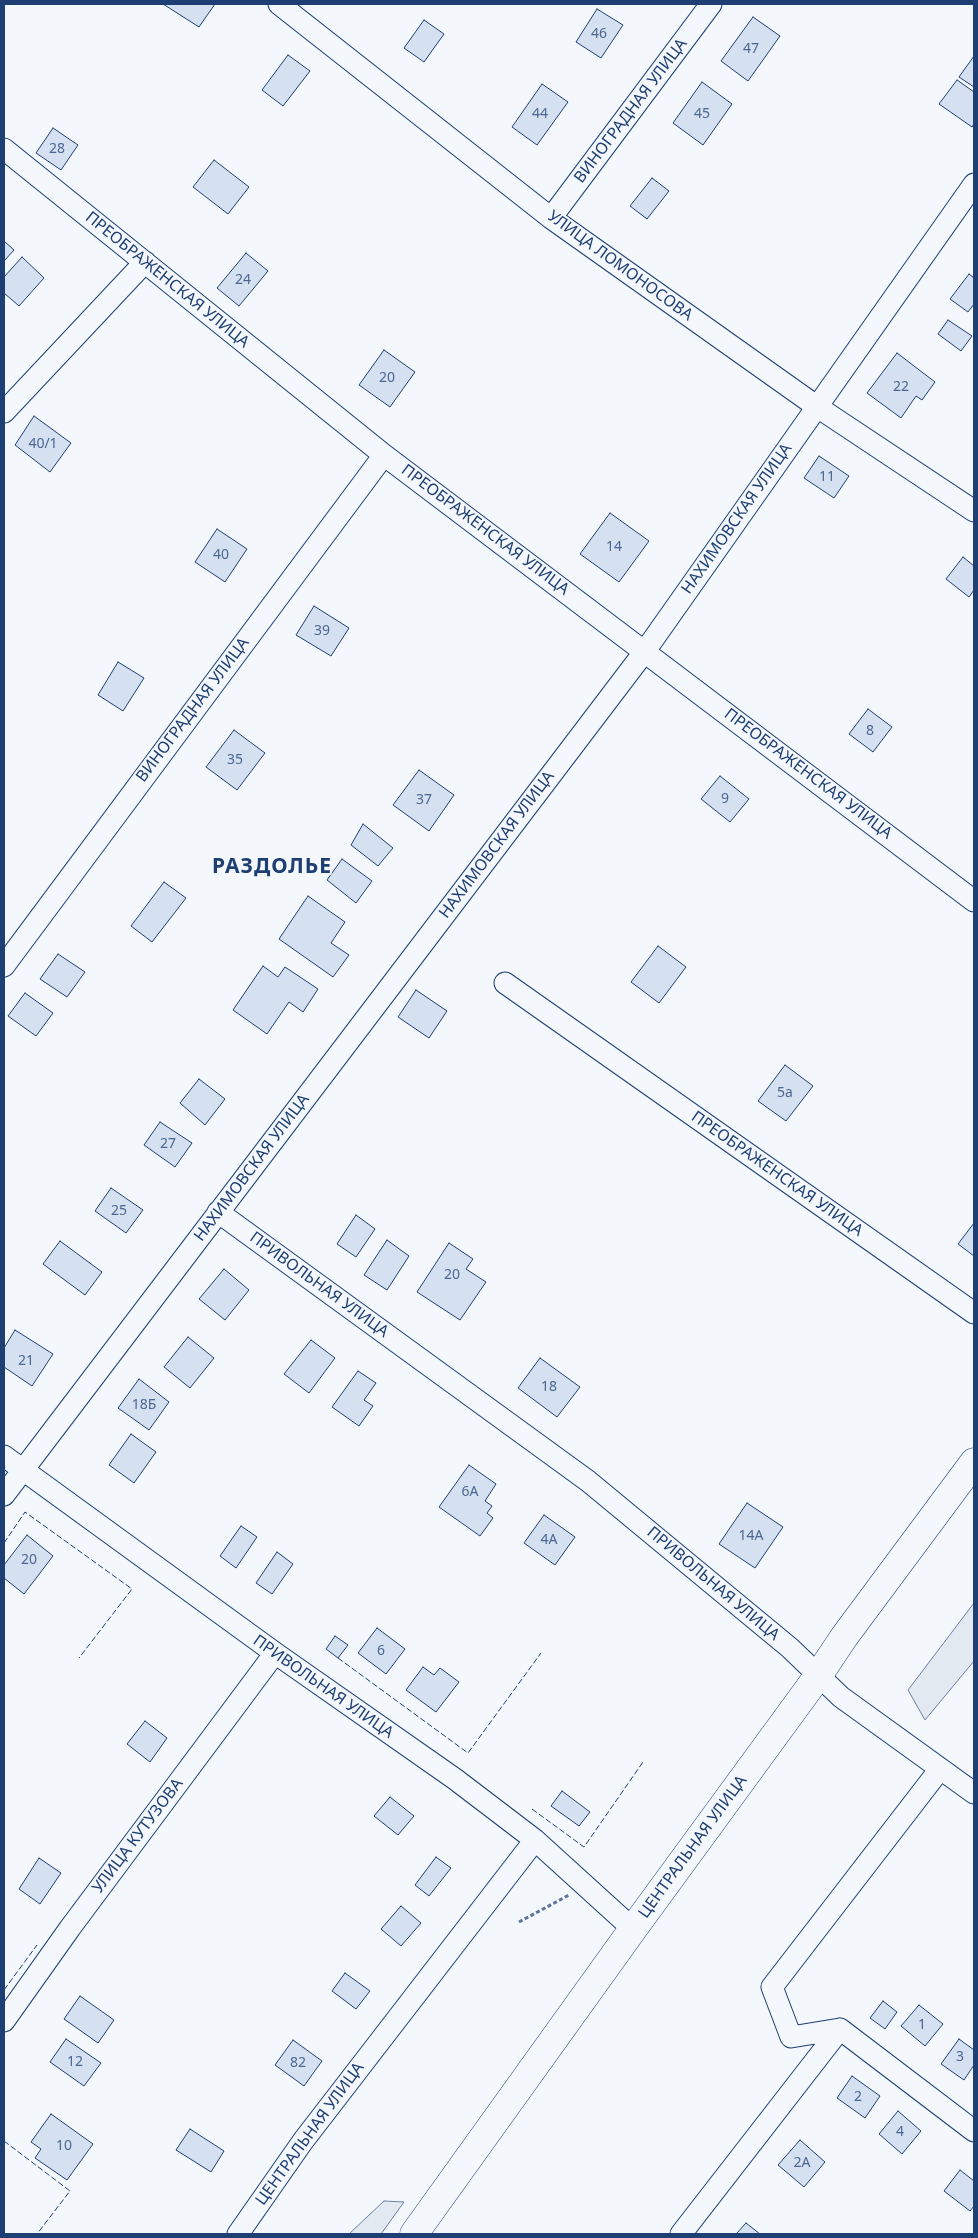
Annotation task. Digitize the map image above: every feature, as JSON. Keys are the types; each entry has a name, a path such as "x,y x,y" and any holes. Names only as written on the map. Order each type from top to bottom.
{"main road":[{"name":"ЦЕНТРАЛЬНАЯ УЛИЦА","path":"414,2234 818,1676 844,1637 974,1462"}],"street":[{"name":"УЛИЦА ЛОМОНОСОВА","path":"279,4 552,218 816,406 974,511"},
{"name":"ВИНОГРАДНАЯ УЛИЦА","path":"552,218 711,4"},
{"name":"ПРЕОБРАЖЕНСКАЯ УЛИЦА","path":"4,149 384,455 645,650 974,901"},
{"name":"НАХИМОВСКАЯ УЛИЦА","path":"4,1495 645,650 974,184"},
{"path":"4,412 145,262"},
{"name":"ВИНОГРАДНАЯ УЛИЦА","path":"4,966 384,455"},
{"name":"ПРЕОБРАЖЕНСКАЯ УЛИЦА","path":"505,983 974,1313"},
{"name":"ПРИВОЛЬНАЯ УЛИЦА","path":"218,1212 588,1481 790,1648 841,1697 974,1793"},
{"name":"ПРИВОЛЬНАЯ УЛИЦА","path":"4,1456 275,1653 455,1779 535,1840 633,1929"},
{"name":"УЛИЦА КУТУЗОВА","path":"4,2021 70,1928 275,1653"},
{"path":"940,1769 772,1987 791,2037 840,2029 974,2131"},
{"name":"ЦЕНТРАЛЬНАЯ УЛИЦА","path":"238,2234 302,2140 535,1840"},
{"path":"681,2234 840,2029"}],"path":[{"path":"519,1922 585,1887"}],"shaded area":[{"path":"974,1603 974,1661 925,1720 908,1690"},
{"path":"384,2201 404,2202 381,2234 349,2234"}],"building":[{"path":"163,4 215,4 199,27"},
{"path":"597,9 623,25 601,58 576,42"},
{"path":"753,17 780,36 748,81 721,61"},
{"path":"424,20 444,34 424,62 404,48"},
{"path":"288,55 310,71 283,106 262,90"},
{"path":"974,56 974,87 959,77"},
{"path":"957,80 974,92 974,124 972,127 939,104"},
{"path":"702,82 732,104 703,145 673,123"},
{"path":"542,84 568,102 537,145 512,127"},
{"path":"53,128 78,145 61,170 36,153"},
{"path":"214,160 249,187 228,214 193,187"},
{"path":"652,178 669,191 647,219 630,206"},
{"path":"4,241 14,250 4,261"},
{"path":"246,253 268,271 239,306 217,288"},
{"path":"22,257 44,278 19,306 4,293 4,277"},
{"path":"969,274 974,278 974,304 968,312 950,299"},
{"path":"948,320 972,336 961,351 938,334"},
{"path":"384,350 415,372 390,407 359,385"},
{"path":"897,353 935,382 922,400 916,396 901,418 867,393"},
{"path":"34,416 71,443 50,472 15,445"},
{"path":"819,456 849,476 834,498 804,478"},
{"path":"610,513 649,541 619,582 580,554"},
{"path":"217,529 247,549 225,582 195,562"},
{"path":"963,557 974,566 974,590 969,597 946,579"},
{"path":"314,606 349,628 331,656 296,635"},
{"path":"118,662 144,678 123,711 98,695"},
{"path":"868,709 892,727 873,752 849,734"},
{"path":"234,730 265,753 237,790 206,767"},
{"path":"419,770 454,795 429,831 393,805"},
{"path":"720,776 749,799 730,822 701,799"},
{"path":"363,824 393,848 378,866 351,845"},
{"path":"342,859 372,881 356,903 327,880"},
{"path":"164,882 186,898 152,942 131,926"},
{"path":"308,896 345,922 331,943 349,955 333,977 279,939"},
{"path":"658,946 686,967 659,1003 631,982"},
{"path":"58,954 85,972 67,997 40,979"},
{"path":"263,966 278,977 285,967 318,989 303,1012 289,1002 267,1034 233,1010"},
{"path":"416,990 447,1011 429,1038 398,1017"},
{"path":"25,993 53,1013 36,1036 8,1016"},
{"path":"785,1065 813,1086 786,1121 758,1101"},
{"path":"199,1079 225,1099 205,1125 180,1103"},
{"path":"160,1122 192,1143 175,1167 144,1145"},
{"path":"111,1188 143,1210 126,1233 95,1211"},
{"path":"356,1215 375,1229 356,1257 337,1244"},
{"path":"974,1223 974,1256 958,1244"},
{"path":"387,1240 409,1256 387,1290 364,1275"},
{"path":"60,1241 102,1272 85,1295 43,1264"},
{"path":"449,1243 473,1259 466,1269 486,1282 460,1320 417,1292"},
{"path":"224,1269 249,1290 225,1320 199,1299"},
{"path":"15,1330 53,1354 32,1386 4,1367 4,1348"},
{"path":"188,1337 214,1358 190,1388 164,1367"},
{"path":"311,1340 335,1358 309,1393 284,1374"},
{"path":"540,1358 580,1387 557,1417 518,1388"},
{"path":"358,1371 376,1383 364,1400 373,1406 359,1426 332,1407"},
{"path":"139,1379 169,1402 149,1430 118,1408"},
{"path":"131,1434 156,1452 134,1483 109,1465"},
{"path":"469,1465 496,1484 485,1501 492,1506 487,1513 493,1518 480,1536 439,1507"},
{"path":"747,1503 783,1527 755,1568 719,1544"},
{"path":"544,1515 575,1537 555,1565 524,1543"},
{"path":"241,1526 257,1537 236,1568 220,1556"},
{"path":"27,1535 53,1556 24,1594 4,1578 4,1565"},
{"path":"277,1552 293,1564 272,1594 256,1583"},
{"path":"377,1628 405,1649 386,1674 358,1653"},
{"path":"335,1636 348,1645 338,1658 326,1649"},
{"path":"423,1667 434,1675 440,1668 459,1682 436,1712 406,1690"},
{"path":"145,1721 167,1738 150,1762 127,1744"},
{"path":"562,1791 590,1812 579,1826 551,1806"},
{"path":"390,1797 414,1816 398,1835 374,1816"},
{"path":"436,1857 451,1868 429,1896 415,1885"},
{"path":"39,1858 61,1873 40,1904 19,1889"},
{"path":"401,1906 421,1923 401,1946 381,1929"},
{"path":"345,1973 370,1991 356,2009 332,1991"},
{"path":"80,1996 114,2020 98,2043 64,2019"},
{"path":"883,2001 897,2012 885,2029 870,2018"},
{"path":"919,2005 943,2024 925,2046 901,2026"},
{"path":"66,2039 101,2063 84,2086 50,2062"},
{"path":"959,2039 974,2050 974,2065 964,2080 941,2064"},
{"path":"293,2040 322,2061 304,2086 275,2065"},
{"path":"852,2076 880,2096 865,2118 837,2098"},
{"path":"898,2111 921,2131 902,2154 879,2134"},
{"path":"51,2114 93,2144 67,2180 35,2158 41,2149 31,2142"},
{"path":"190,2129 224,2151 211,2172 176,2150"},
{"path":"800,2140 825,2162 804,2187 778,2165"},
{"path":"960,2170 974,2181 974,2206 970,2211 944,2191"},
{"path":"746,2223 760,2234 736,2234"}],"fence":[{"path":"4,1543 25,1512 132,1589 79,1658"},
{"path":"338,1658 468,1753 541,1653"},
{"path":"532,1809 584,1847 643,1762"},
{"path":"4,1990 37,1945"},
{"path":"4,2141 70,2191 37,2234"}],"district":[{"name":"РАЗДОЛЬЕ","path":"272,867"}]}
